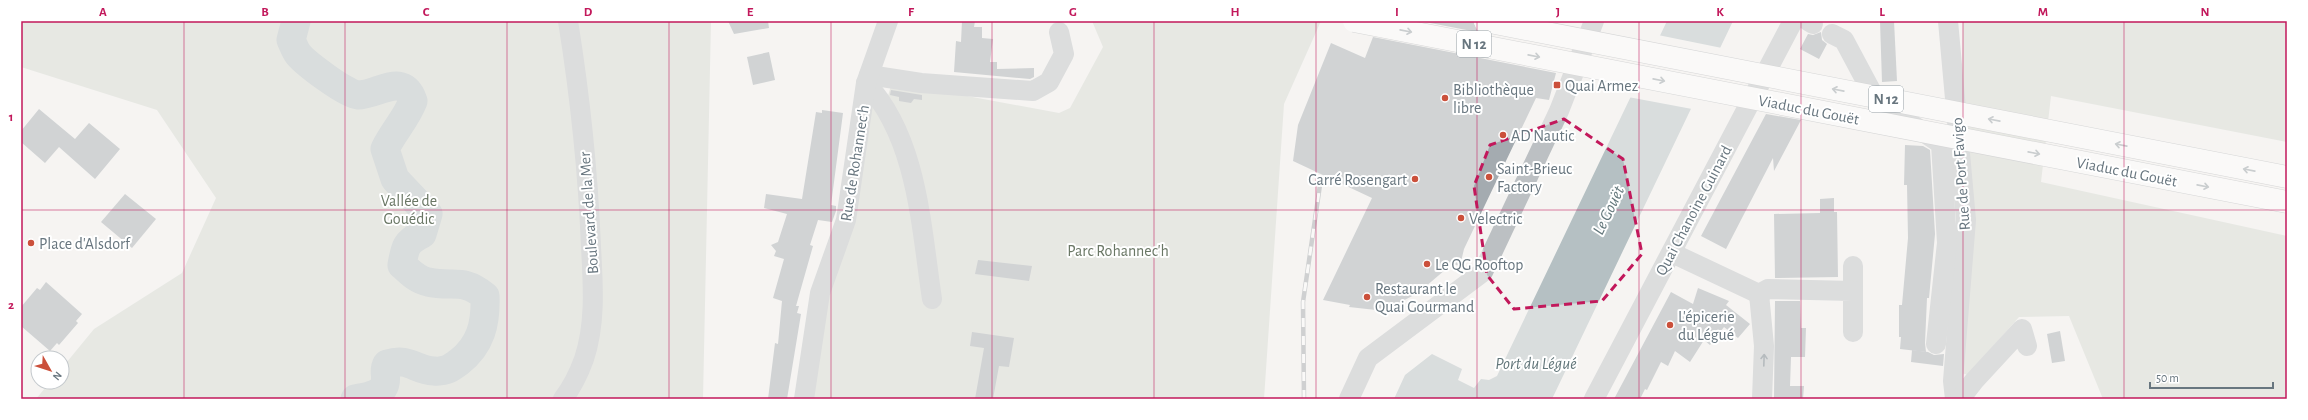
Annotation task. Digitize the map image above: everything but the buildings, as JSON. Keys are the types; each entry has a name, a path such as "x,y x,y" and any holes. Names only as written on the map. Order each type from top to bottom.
{"highway":[{"name":"Viaduc du Gouët","path":"1354,21 2287,202"},
{"name":"Viaduc du Gouët","path":"1485,21 2287,177"}],"street":[{"name":"Boulevard de la Mer","path":"563,399 571,388 584,359 593,303 590,215 579,92 568,21"},
{"name":"Rue de Rohannec'h","path":"804,399 820,293 846,220 867,79 888,21"},
{"path":"1349,399 1368,358 1483,272 1559,111 1594,21"},
{"name":"Quai Chanoine Guinard","path":"1594,399 1793,21"},
{"name":"Rue de Port Favigo","path":"1948,21 1966,220 1953,381 1955,399"},
{"path":"867,79 1033,91 1049,82 1064,54 1058,32"},
{"path":"1832,34 1844,40 1876,100 1941,144 1947,243 1936,344"},
{"path":"867,79 892,118 902,145 917,203 932,299"},
{"path":"1672,253 1759,294"},
{"path":"1853,266 1853,332"},
{"path":"1759,294 1768,289 1853,291"},
{"path":"1759,294 1764,346 1762,399"},
{"path":"1960,399 1974,381 2022,329 2027,346"}],"highlighted area":[{"path":"1564,119 1623,159 1642,254 1602,301 1514,309 1487,275 1474,186 1490,145"}],"green space":[{"name":"Vallée de Gouédic","path":"21,21 711,21 703,399 36,399 43,390 70,390 70,358 94,329 182,273 216,198 157,110 21,67"},
{"name":"Parc Rohannec'h","path":"1092,21 1321,21 1284,104 1264,399 812,399 825,304 871,104 888,96 892,82 1059,113 1070,108 1103,47"},
{"path":"1963,21 2287,21 2287,142 2051,96 2041,182 2287,236 2287,399 2103,399 2069,316 2019,317 1968,375 1958,372"}],"water":[{"name":"Port du Légué","path":"1667,21 1733,21 1552,399 1394,399 1405,375 1432,354 1462,369 1458,380 1474,388 1481,379 1489,380 1497,376"}],"pier":[{"path":"1658,35 1722,48 1692,109 1628,97"}],"waterway":[{"path":"296,21 291,40 297,52 326,78 358,95 396,86 403,87 409,92 413,101 407,114 385,149 395,179 428,214 422,234 409,243 405,249 402,265 424,281 437,284 463,285 477,290 485,296 481,333 472,348 459,362 442,371 427,370 401,362 387,364 385,369 386,378 384,387 373,395 355,399"}],"railway":[{"path":"1304,399 1303,302 1321,178"}],"place":[{"name":"Quai Armez","path":"1557,85"},
{"name":"Bibliothèque libre","path":"1445,98"},
{"name":"AD Nautic","path":"1503,135"},
{"name":"Saint-Brieuc Factory","path":"1489,177"},
{"name":"Carré Rosengart","path":"1415,179"},
{"name":"Velectric","path":"1461,218"},
{"name":"Place d'Alsdorf","path":"31,243"},
{"name":"Le QG Rooftop","path":"1427,264"},
{"name":"Restaurant le Quai Gourmand","path":"1367,297"},
{"name":"L'épicerie du Légué","path":"1670,325"}],"water label":[{"name":"Le Gouët","path":"1608,210"}]}
